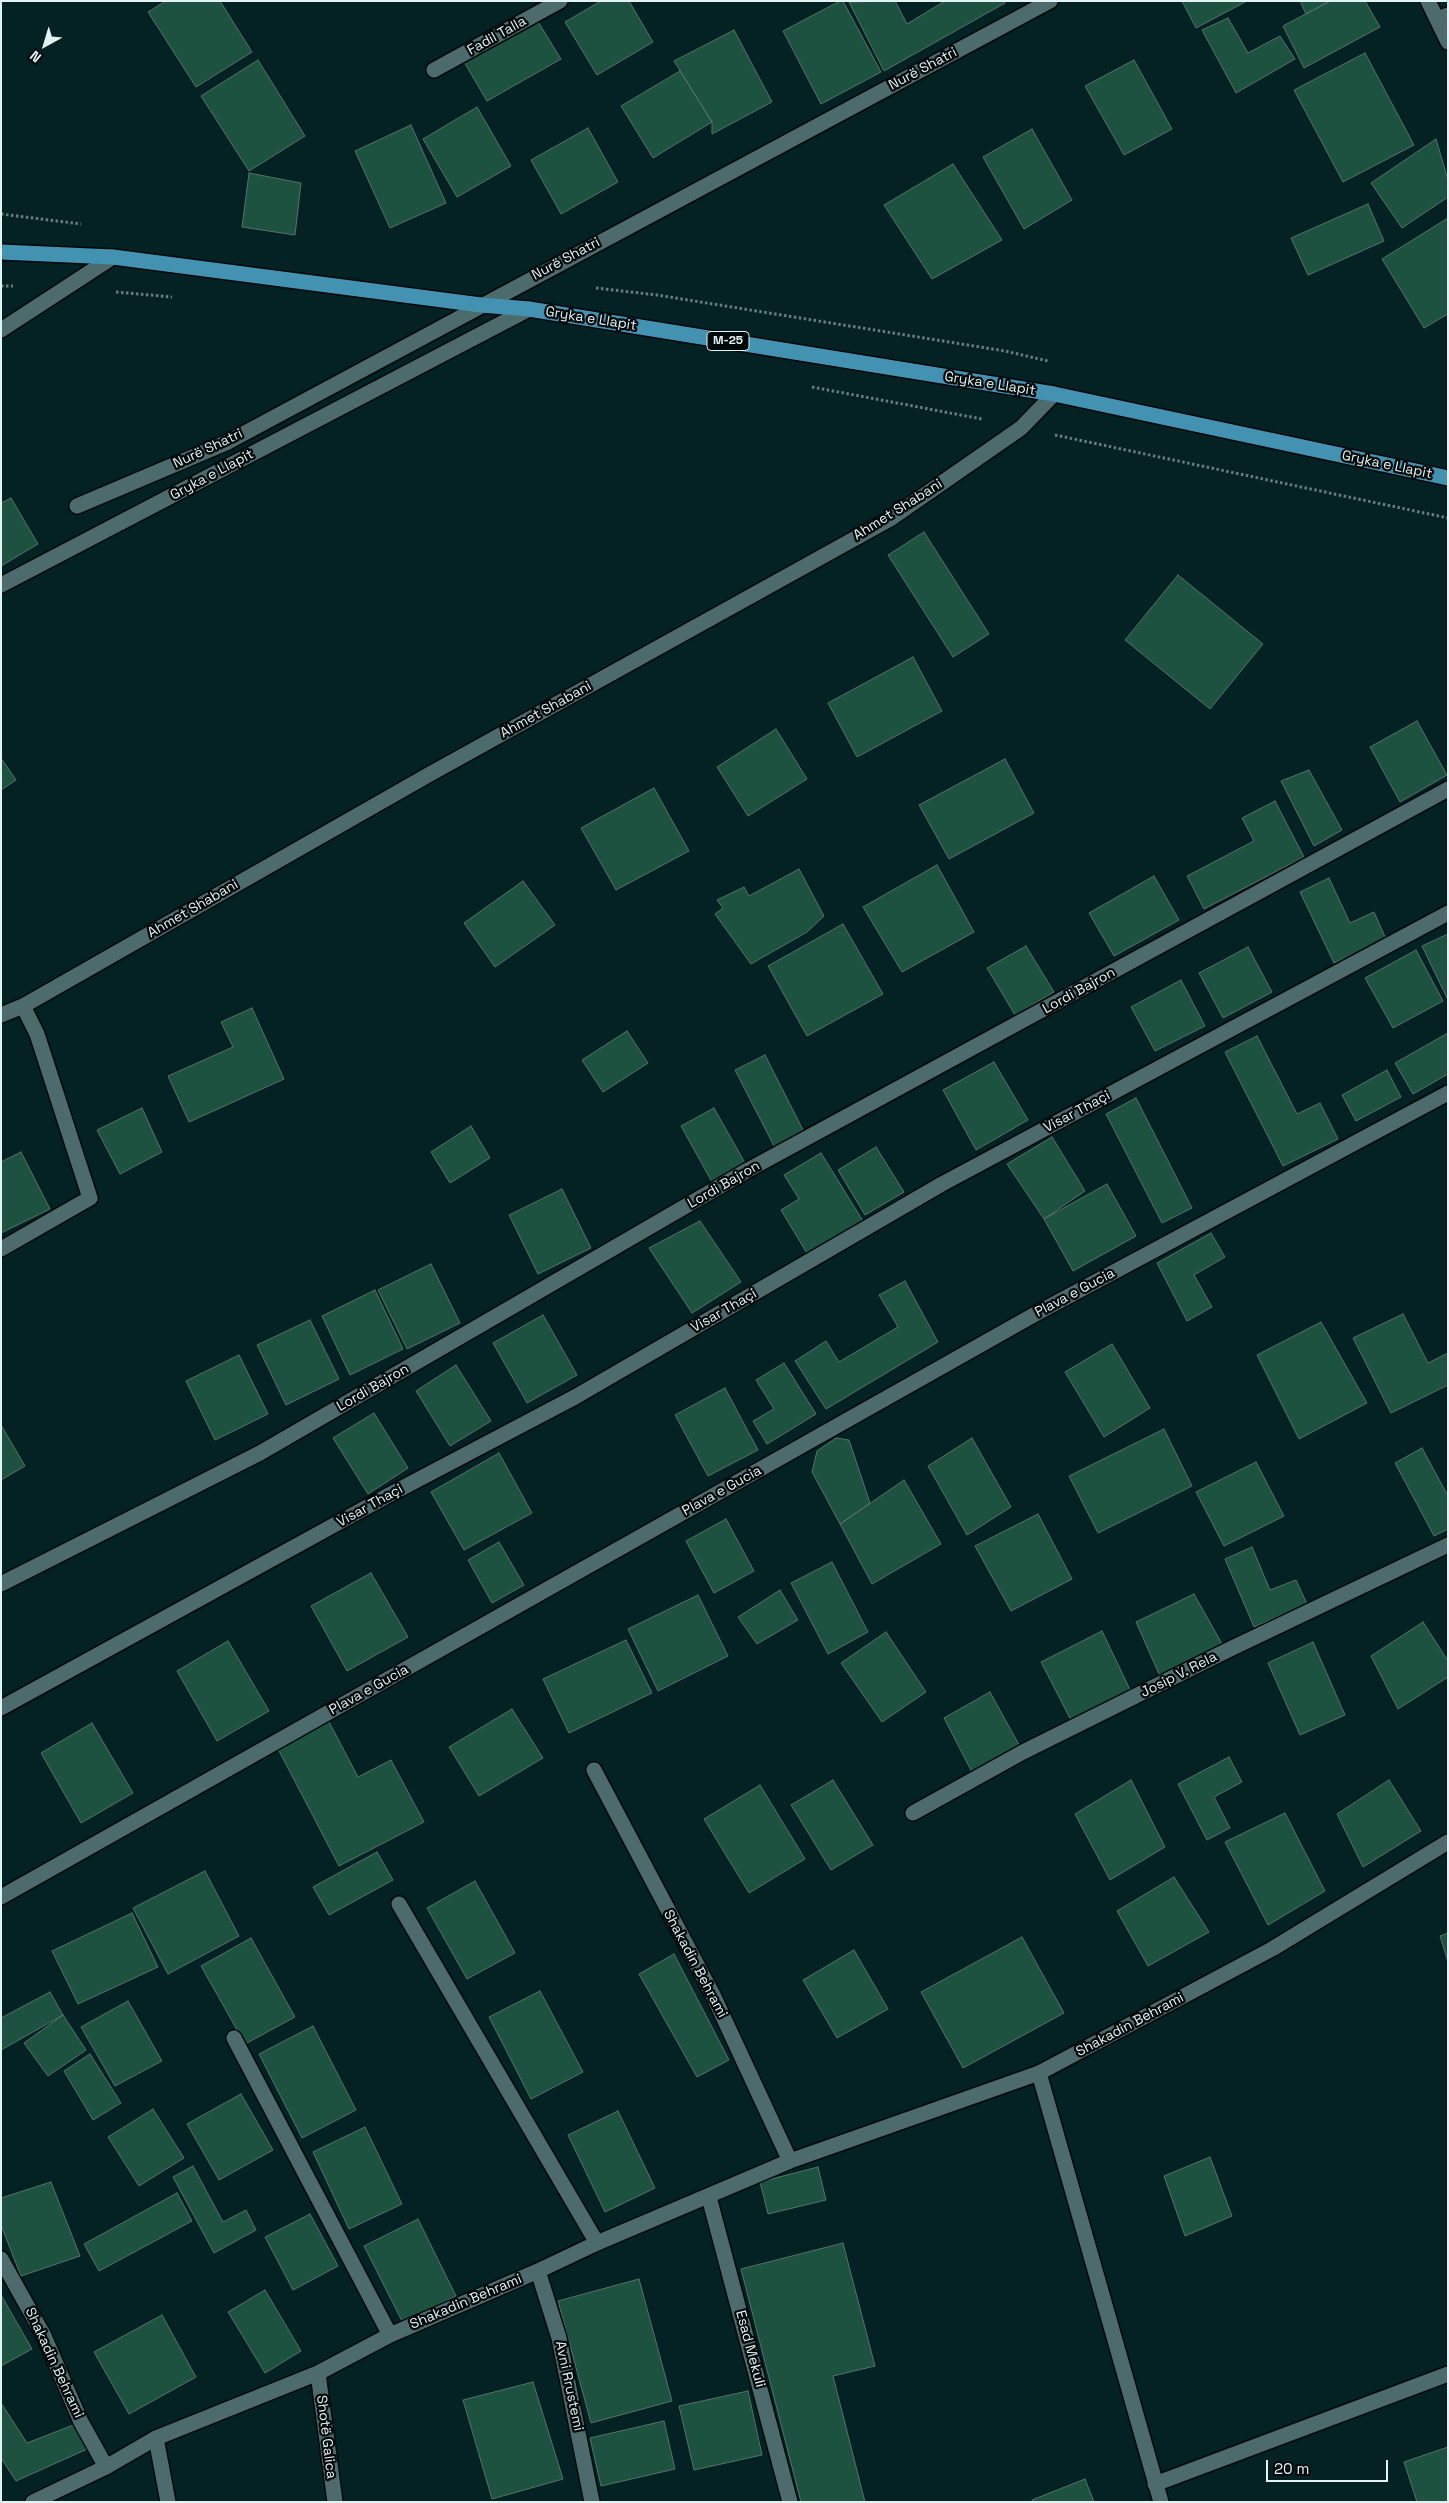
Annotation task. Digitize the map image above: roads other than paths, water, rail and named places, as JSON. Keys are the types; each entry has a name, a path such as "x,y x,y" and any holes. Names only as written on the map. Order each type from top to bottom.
{"main road":[{"name":"Gryka e Llapit","path":"1,252 113,257 481,305 529,309 1054,394 1448,478"}],"street":[{"name":"Fadil Talla","path":"434,70 560,1"},
{"name":"Nurë Shatri","path":"77,506 228,442 1050,1"},
{"path":"1428,1 1443,17 1448,42"},
{"path":"1,330 113,257"},
{"name":"Gryka e Llapit","path":"1,585 529,309"},
{"name":"Ahmet Shabani","path":"1,1015 23,1006 430,774 890,519 1021,428 1054,394"},
{"name":"Lordi Bajron","path":"1,1584 260,1453 748,1170 1448,789"},
{"name":"Visar Thaçi","path":"1,1708 387,1496 574,1397 951,1180 1448,913"},
{"path":"1,1249 90,1198 37,1034 23,1006"},
{"name":"Plava e Gucia","path":"1,1897 1039,1312 1448,1093"},
{"name":"Josip V. Rela","path":"913,1813 1023,1752 1226,1651 1448,1545"},
{"name":"Shakadin Behrami","path":"594,1770 713,1995 790,2162"},
{"name":"Shakadin Behrami","path":"33,2502 106,2467 156,2438 318,2373 390,2335 538,2271 597,2243 790,2162 1039,2073 1272,1949 1448,1842"},
{"path":"399,1904 597,2243"},
{"path":"234,2038 390,2335"},
{"path":"1039,2073 1161,2502"},
{"name":"Esad Mekuli","path":"709,2197 790,2502"},
{"name":"Shakadin Behrami","path":"1,2259 44,2336 81,2422 106,2467"},
{"name":"Avni Rrustemi","path":"538,2271 559,2338 592,2502"},
{"name":"Shotë Galica","path":"318,2373 335,2502"},
{"path":"1155,2484 1448,2374"},
{"path":"156,2438 168,2502"}]}
